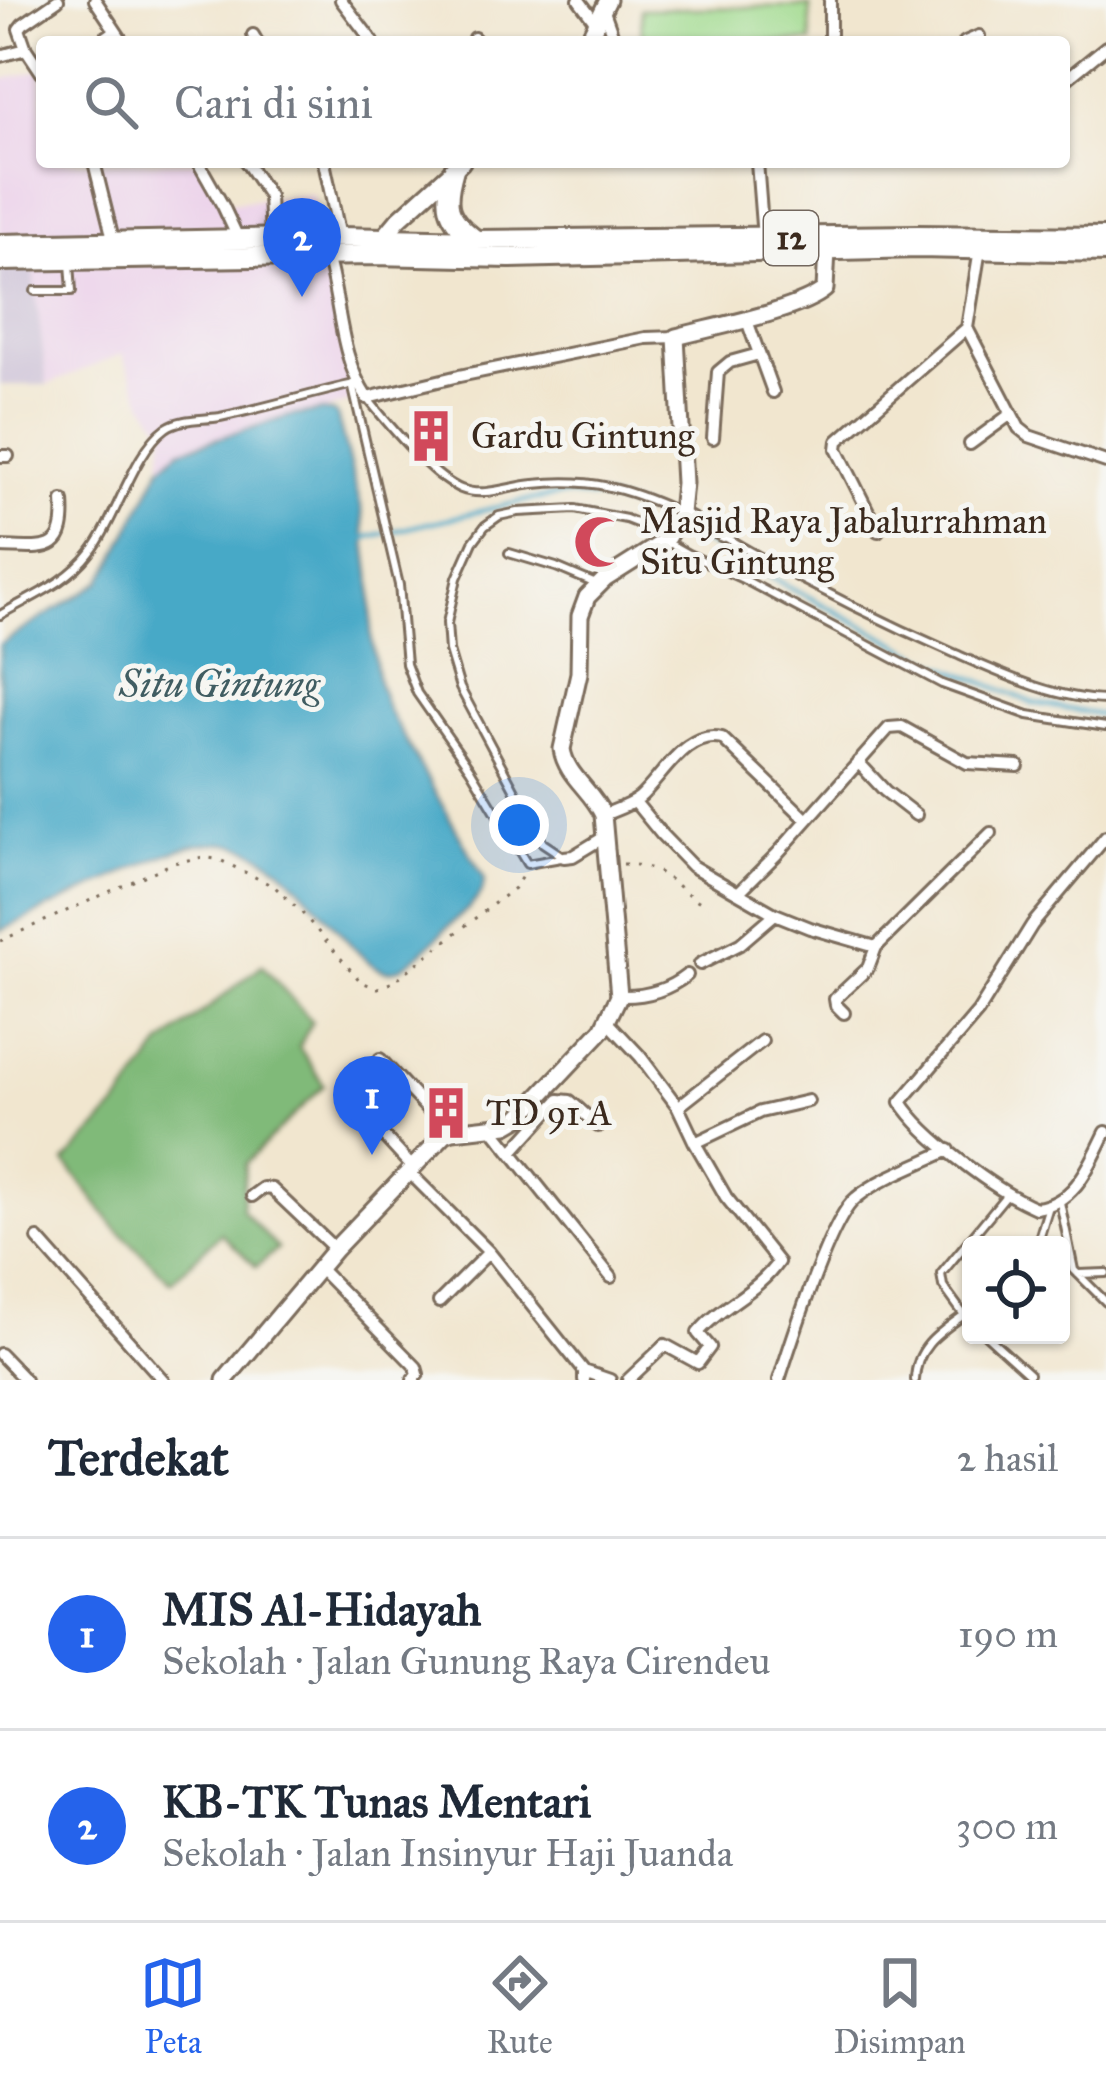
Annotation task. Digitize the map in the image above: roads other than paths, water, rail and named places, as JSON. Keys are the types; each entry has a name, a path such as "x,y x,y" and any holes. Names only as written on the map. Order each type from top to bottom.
{"highway":[{"path":"457,168 447,192 449,209 460,228 476,240"},
{"name":"12","path":"0,261 327,256 377,246 476,240 918,235 1105,250"},
{"name":"12","path":"0,244 340,237 377,246 509,258 826,250 1105,250"}],"street":[{"path":"36,64 20,26 58,0"},
{"path":"95,0 118,36"},
{"path":"341,0 368,36"},
{"path":"579,0 603,12"},
{"path":"830,0 830,36"},
{"path":"1070,76 1106,46"},
{"path":"0,56 26,49"},
{"path":"95,168 114,243"},
{"path":"201,168 238,238"},
{"path":"250,168 269,196 271,238"},
{"path":"325,168 340,237"},
{"path":"377,246 455,168"},
{"path":"757,168 763,238"},
{"path":"980,249 967,328 1018,428 1028,436 1106,462"},
{"path":"327,256 347,357 355,384 367,398 646,338 676,337 792,305 825,289 826,250"},
{"path":"746,318 773,392"},
{"path":"878,531 837,449 838,441 967,328"},
{"path":"225,1380 335,1250 448,1132 492,1128 519,1118 608,1022 619,996 603,815 569,770 562,748 579,673 580,616 587,597 667,537 680,515 684,483 676,337"},
{"path":"712,438 718,371 730,362 759,354"},
{"path":"970,444 1011,414"},
{"path":"0,548 54,543 64,526 63,501"},
{"path":"680,515 723,536"},
{"path":"739,892 896,726 967,763 1018,766"},
{"path":"603,815 635,802 680,753 705,735 722,738 807,820"},
{"path":"858,762 916,815"},
{"path":"635,802 692,866 775,914 876,946"},
{"path":"844,1013 835,999 868,968 876,946 991,833"},
{"path":"564,857 606,836"},
{"path":"1106,837 1032,925 978,1012 901,1102 942,1144 1007,1193 1036,1208 1054,1204 1077,1185 1106,1132"},
{"path":"700,964 740,944 775,914"},
{"path":"619,996 647,994 688,975"},
{"path":"608,1022 678,1107 726,1197 777,1265 742,1298 710,1318 698,1333 710,1347 698,1363 664,1345 628,1380"},
{"path":"678,1107 762,1041"},
{"path":"380,1059 448,1132"},
{"path":"512,1152 559,1100 570,1101 598,1126"},
{"path":"695,1143 760,1112 808,1101"},
{"path":"359,1109 489,1252 584,1376 610,1380"},
{"path":"492,1128 611,1277"},
{"path":"779,1380 848,1205 942,1144"},
{"path":"252,1196 263,1188 272,1189 335,1250"},
{"path":"38,1239 163,1380"},
{"path":"439,1302 489,1252"},
{"path":"319,1268 416,1367 418,1374 412,1380"},
{"path":"0,1354 17,1377"}],"lane":[{"path":"35,291 72,291 70,259"},
{"path":"0,615 75,571 111,521 145,453 168,427 355,384 399,585 406,664 417,693 527,864 564,857"},
{"path":"367,398 412,449 459,488 480,493 531,484 596,484 634,491 680,515"},
{"path":"564,857 543,843 460,688 449,651 447,623 457,578 473,542 500,516 575,509 649,528 942,684 1028,715 1106,727"},
{"path":"723,536 881,622 1009,677 1089,700 1106,700"},
{"path":"509,554 597,585"},
{"path":"972,1236 1007,1193"},
{"path":"1041,1236 1054,1204"},
{"path":"1054,1204 1072,1263 1106,1302"},
{"path":"962,1248 941,1274 943,1286 962,1307"},
{"path":"1078,1274 1106,1273"},
{"path":"917,1378 917,1360 927,1344 962,1316"},
{"path":"996,1344 1029,1374"}],"water":[{"name":"Situ Gintung","path":"322,411 337,415 362,510 378,682 387,708 484,878 481,893 421,953 390,971 358,952 274,863 248,849 220,843 162,856 0,931 0,644 100,582 161,467 180,450 290,416"}],"waterway":[{"path":"360,539 562,495 600,498 644,510 669,523"},
{"path":"679,529 927,659 1033,703 1106,716"}],"place":[{"name":"KB-TK Tunas Mentari","path":"302,297"},
{"name":"Gardu Gintung","path":"431,436"},
{"name":"Masjid Raya Jabalurrahman Situ Gintung","path":"600,542"},
{"name":"TD 91 A","path":"446,1113"},
{"name":"MIS Al-Hidayah","path":"372,1155"}]}
